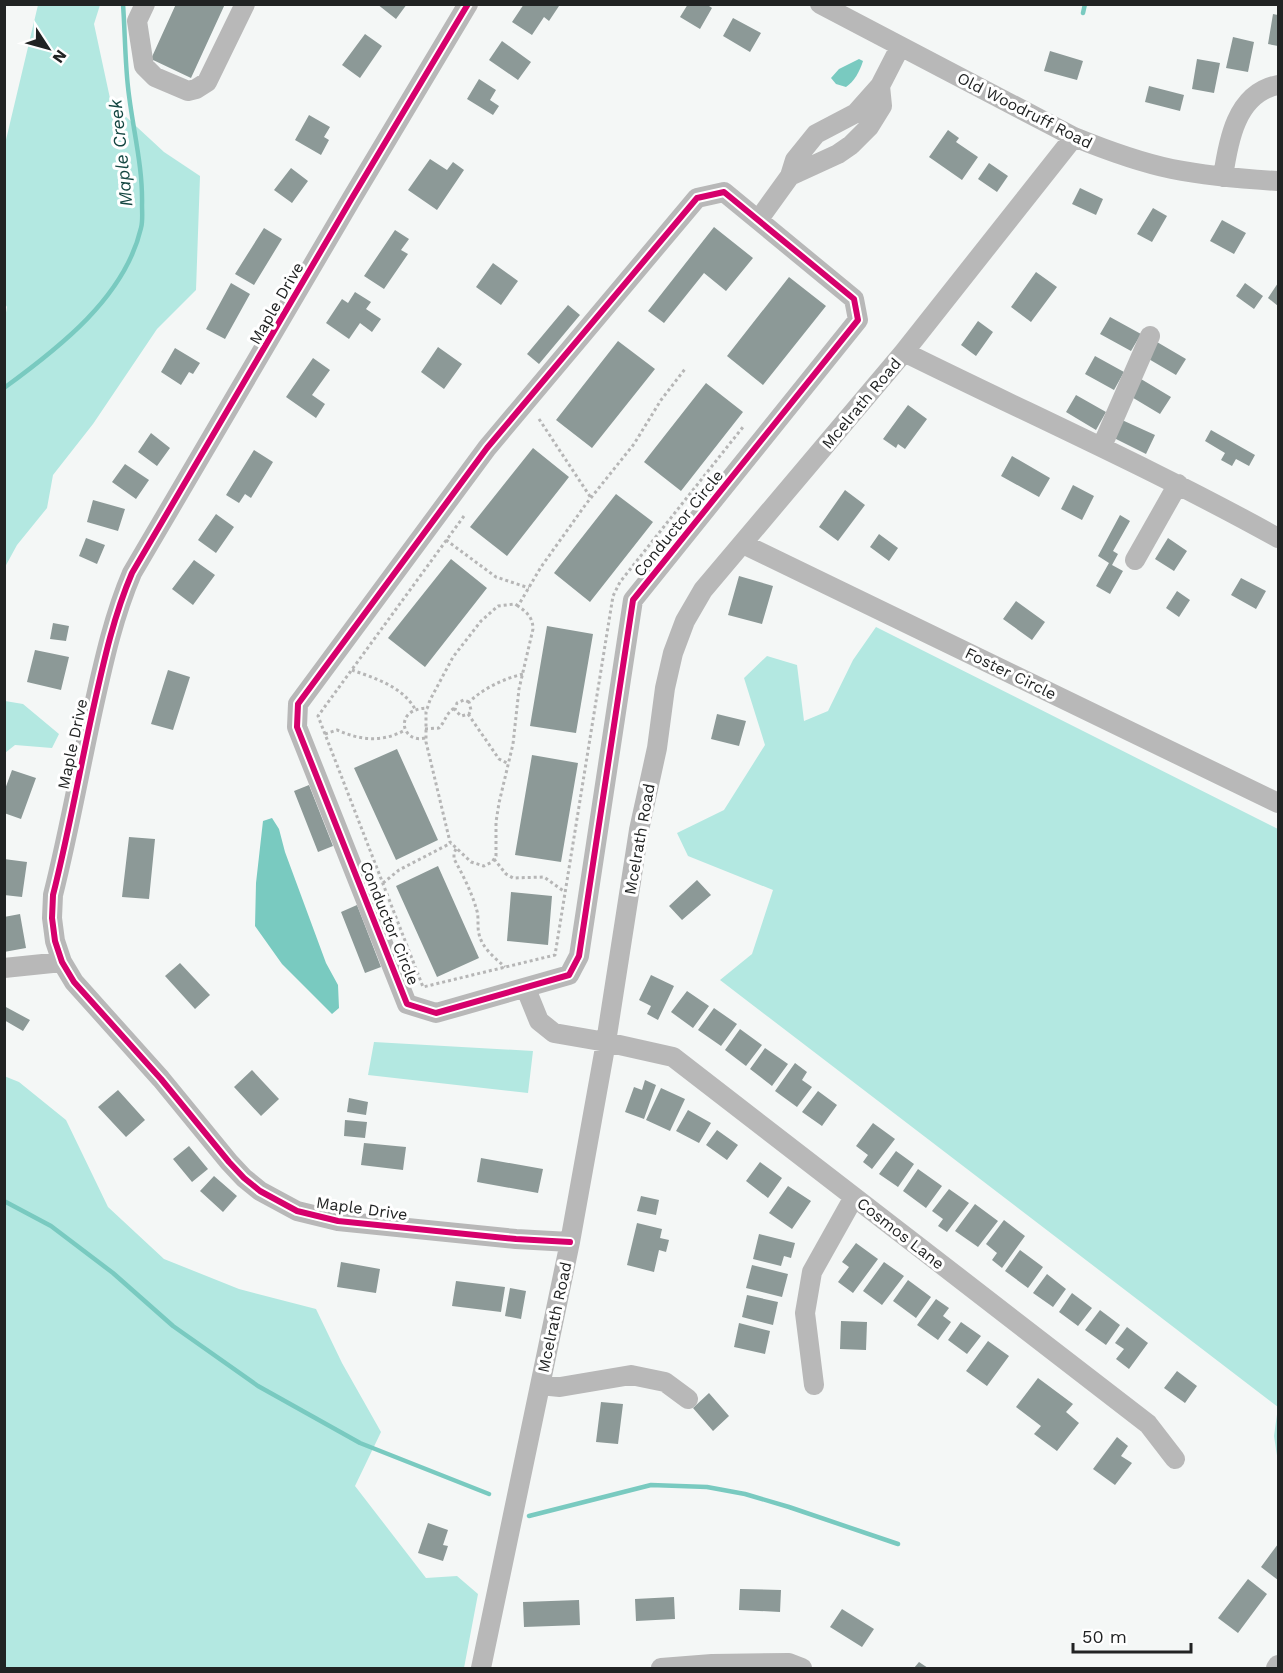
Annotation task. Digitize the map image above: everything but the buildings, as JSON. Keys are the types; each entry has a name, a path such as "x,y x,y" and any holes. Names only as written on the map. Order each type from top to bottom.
{"street":[{"path":"145,4 137,21 144,66 154,77 188,91 207,82 245,4"},
{"name":"Maple Drive","path":"468,4 132,573 121,598 98,686 53,895 52,918 55,940 62,962 74,982 161,1079 244,1178 278,1202 297,1211 338,1221 516,1239 570,1242"},
{"name":"Old Woodruff Road","path":"820,4 1074,137 1144,162 1173,169 1223,177 1278,181"},
{"path":"759,219 790,176 795,160 812,138 856,113 880,86 900,47"},
{"path":"1223,177 1232,130 1242,111 1255,97 1278,85"},
{"path":"790,176 838,154 869,127 882,106 880,86"},
{"name":"Mcelrath Road","path":"482,1668 570,1242 606,1042 639,830 657,748 665,688 673,653 685,621 703,590 904,352 1074,137"},
{"name":"Conductor Circle","path":"724,192 759,219 854,299 858,320 633,600 579,956 569,975 526,989 436,1013 407,1004 297,727 298,704 487,448 697,198 724,192"},
{"path":"1102,446 1150,336"},
{"path":"904,352 1006,403 1274,528"},
{"path":"1135,560 1178,484"},
{"name":"Foster Circle","path":"744,544 1278,803"},
{"path":"4,968 62,962"},
{"path":"526,989 539,1021 554,1033 606,1042"},
{"name":"Cosmos Lane","path":"606,1042 673,1057 1148,1424 1175,1459"},
{"path":"813,1385 805,1313 812,1272 854,1197"},
{"path":"540,1385 560,1387 632,1375 665,1382 688,1399"},
{"path":"661,1668 712,1664 789,1663 802,1668"}],"path":[{"path":"518,606 591,498 634,444 661,400 685,369"},
{"path":"539,419 591,498"},
{"path":"464,516 318,716 423,987 555,955 615,591 743,427"},
{"path":"446,540 496,577 529,588"},
{"path":"494,859 484,866 479,865 471,862 451,843 425,738 425,729 430,700 453,657 481,621 498,606 515,604 528,613 533,622 513,744 497,813 494,859 506,874 513,878 544,877 565,892"},
{"path":"352,669 390,685 399,691 415,709"},
{"path":"469,702 477,694 506,678 523,674"},
{"path":"425,729 439,728 445,722 449,712 460,701 469,702"},
{"path":"455,708 461,716 468,714 471,710 469,702"},
{"path":"425,738 417,739 410,736 405,730 404,718 408,712 415,709 428,708"},
{"path":"468,714 499,759 509,764"},
{"path":"325,734 337,730 362,739 388,738 405,730"},
{"path":"382,884 399,870 451,843"},
{"path":"456,849 454,859 471,892 477,912 479,933 486,948 505,967"}],"shaded area":[{"path":"38,5 100,5 94,24 111,103 164,152 200,176 196,290 157,329 93,424 53,475 47,508 17,545 5,567 4,324 7,307 4,302 5,144"},
{"path":"859,59 863,61 852,82 846,87 836,84 831,78 839,69"},
{"path":"876,627 1278,829 1278,1407 720,980 752,954 773,890 688,856 677,833 724,810 765,745 744,678 767,656 797,665 804,721 828,711 853,660"},
{"path":"5,701 23,704 59,734 52,748 15,745 5,753"},
{"path":"272,818 279,829 285,852 326,963 338,985 339,1008 332,1014 282,964 255,926 256,883 263,821"},
{"path":"374,1042 533,1051 528,1093 368,1075"},
{"path":"4,1076 19,1082 66,1120 108,1207 164,1259 239,1289 316,1309 342,1363 381,1432 355,1486 426,1578 457,1576 478,1594 464,1668 5,1668"},
{"path":"1278,1407 1278,1462 1274,1436"}],"waterway":[{"name":"Maple Creek","path":"4,388 67,338 105,298 121,276 133,253 141,228 141,175 128,87 123,4"},
{"path":"1083,13 1085,4"},
{"path":"4,1201 51,1226 113,1273 173,1326 258,1386 360,1443 489,1494"},
{"path":"529,1516 651,1485 707,1487 745,1494 789,1507 898,1544"}],"cycle path":[{"path":"468,4 132,573 115,621 102,671 53,895 52,918 55,941 62,962 74,982 161,1079 229,1162 260,1191 297,1211 338,1221 516,1239 570,1242"},
{"path":"724,192 854,299 858,320 633,600 579,956 569,975 436,1013 407,1004 297,727 298,704 487,448 697,198 724,192"}]}
